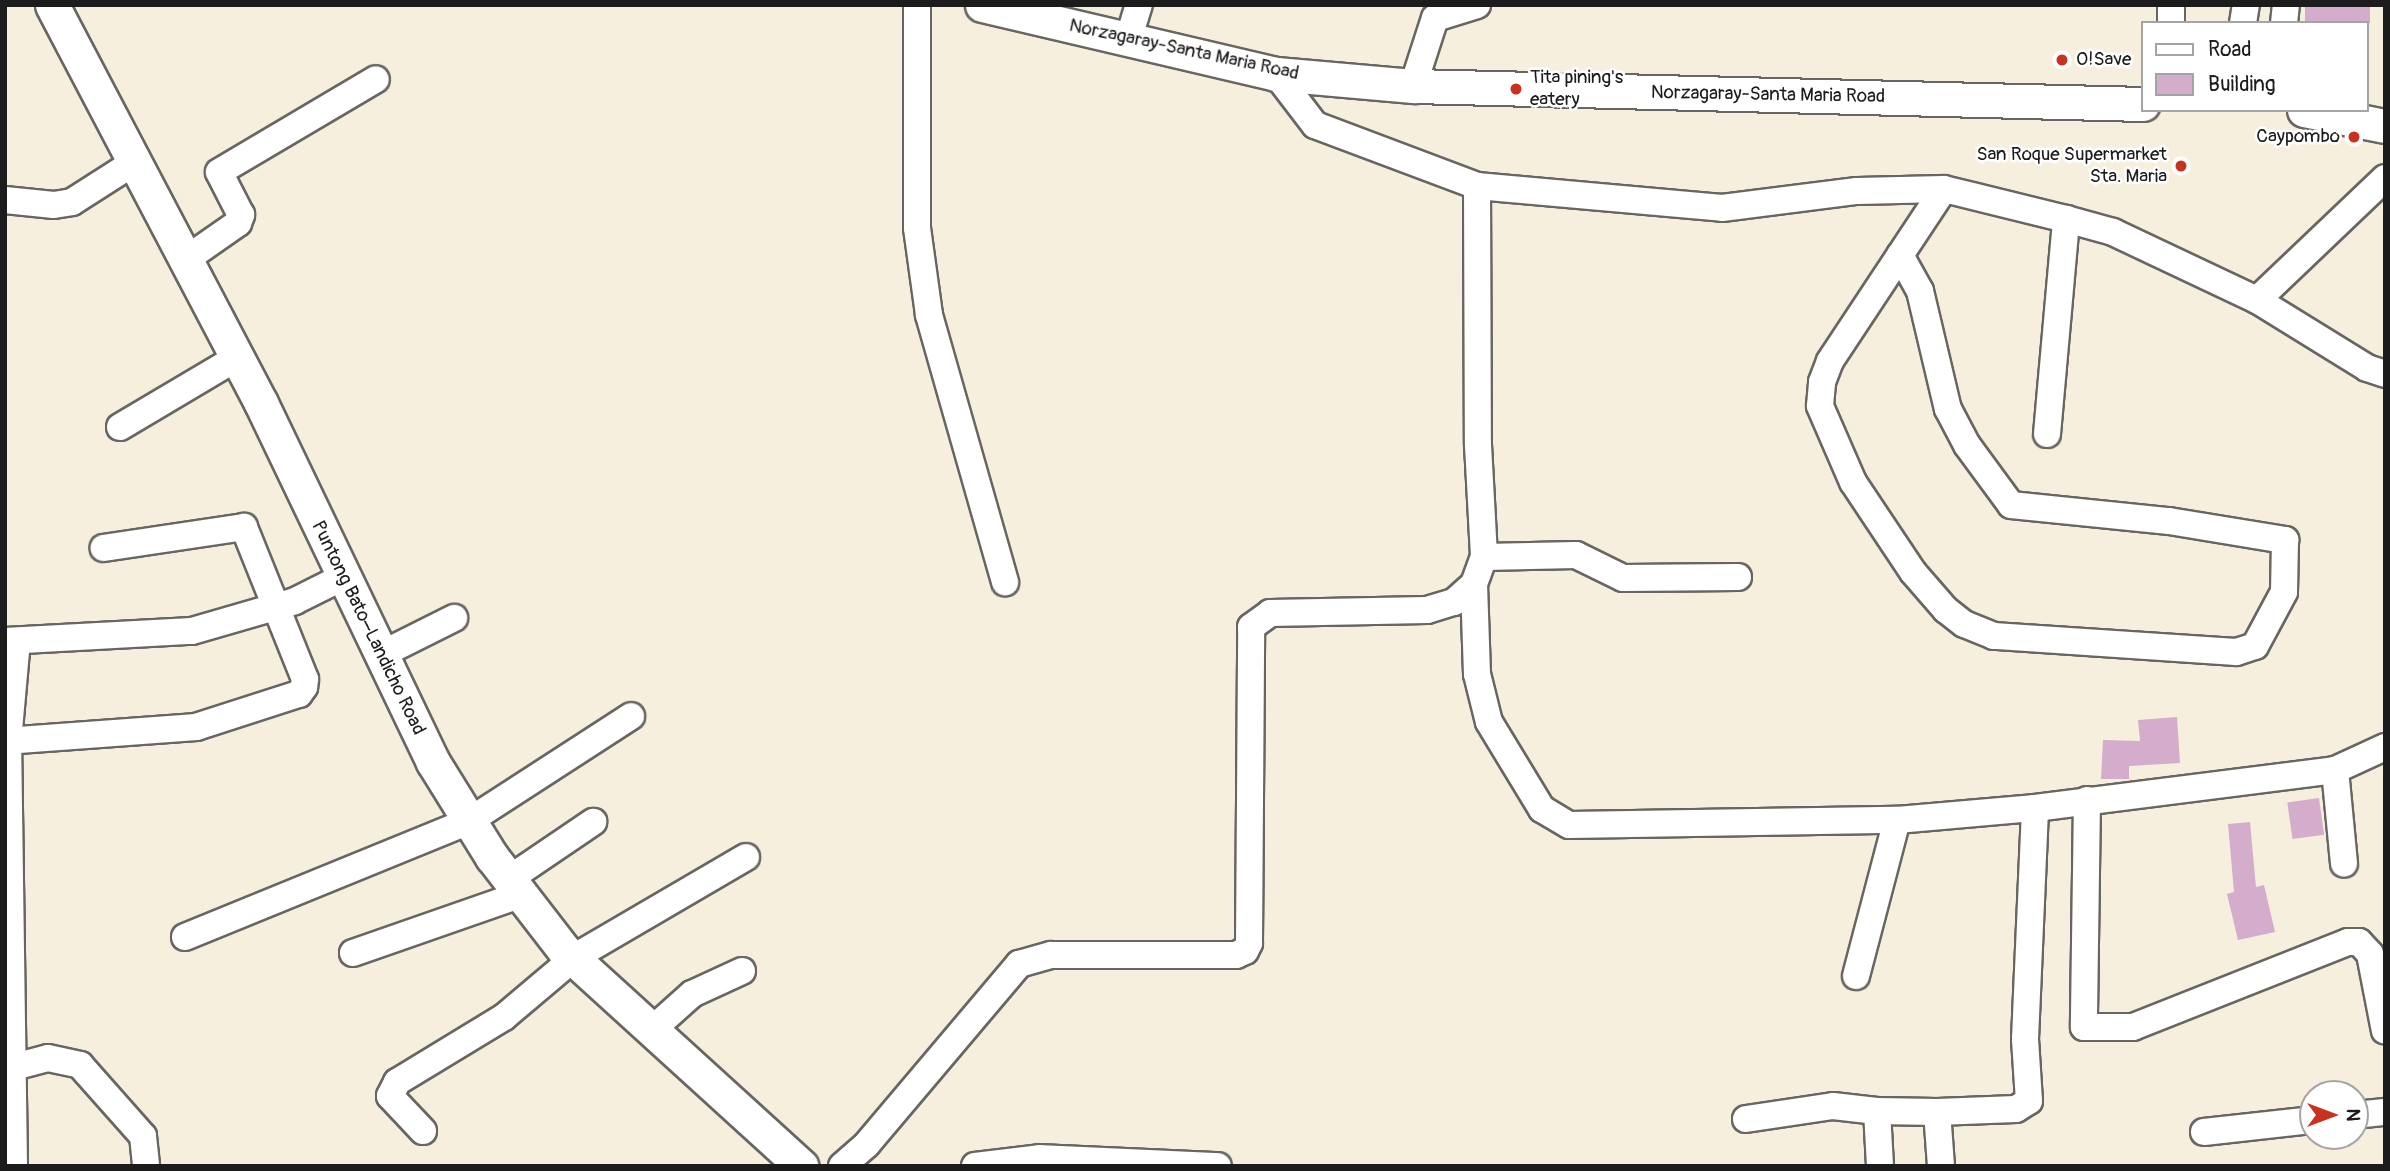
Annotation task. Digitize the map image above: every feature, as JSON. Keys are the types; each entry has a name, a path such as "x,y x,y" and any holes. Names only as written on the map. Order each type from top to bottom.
{"main road":[{"name":"Puntong Bato–Landicho Road","path":"52,5 238,357 433,762 468,821 514,887 575,957 801,1166"},
{"name":"Norzagaray-Santa Maria Road","path":"982,5 1129,37 1276,74 1413,86 2142,104"},
{"path":"2314,112 2385,127"}],"street":[{"path":"917,5 917,228 928,303 1005,582"},
{"path":"1129,37 1139,5"},
{"path":"1413,86 1435,18 1477,5"},
{"path":"1276,74 1315,125 1477,186 1722,208 1857,191 1944,189 2066,219 2113,232 2257,300 2367,368 2385,374"},
{"path":"185,260 238,223 240,211 218,177 219,172 376,79"},
{"path":"5,200 54,205 72,202 134,163"},
{"path":"2257,300 2385,178"},
{"path":"1477,186 1478,445 1484,557 1474,584 1477,674 1489,722 1542,808 1553,818 1569,825 1897,820 2035,808 2335,770 2385,747"},
{"path":"1900,255 1920,291 1948,409 1967,445 2011,505 2169,521 2285,540 2284,592 2255,646 2236,652 1994,636 1964,624 1946,610 1913,572 1853,482 1820,406 1830,361 1900,255 1944,189"},
{"path":"2047,434 2066,219"},
{"path":"120,427 238,357"},
{"path":"7,741 196,727 299,694 306,679 244,527 104,548"},
{"path":"1484,557 1576,555 1623,578 1738,577"},
{"path":"13,1166 14,1067 7,741 11,641 192,631 275,608 343,577"},
{"path":"842,1166 867,1144 1019,964 1051,955 1236,955 1245,951 1249,943 1251,627 1270,613 1427,610 1454,602 1474,584"},
{"path":"380,655 454,618"},
{"path":"185,937 468,821 631,716"},
{"path":"2335,770 2344,864"},
{"path":"2087,800 2084,1027 2133,1027 2348,942 2358,942 2370,954 2385,1031"},
{"path":"1746,1119 1821,1106 1877,1111 1937,1112 2016,1109 2029,1101 2025,1039 2035,808"},
{"path":"1856,976 1897,820"},
{"path":"353,953 514,887 593,822"},
{"path":"423,1131 390,1096 397,1082 505,1017 575,957 746,857"},
{"path":"654,1028 692,994 743,971"},
{"path":"14,1067 48,1058 80,1065 143,1136 146,1166"},
{"path":"1877,1111 1880,1166"},
{"path":"1937,1112 1941,1166"},
{"path":"2204,1132 2299,1122"},
{"path":"975,1166 1040,1158 1218,1166"}],"building":[{"path":"2305,5 2370,5 2370,23 2305,21"},
{"path":"2177,717 2180,763 2129,766 2129,779 2101,779 2103,740 2140,741 2138,720"},
{"path":"2319,798 2324,835 2292,839 2287,802"},
{"path":"2250,822 2256,887 2264,885 2275,932 2238,940 2227,894 2234,892 2228,824"}],"place":[{"name":"O!Save","path":"2062,60"},
{"name":"Tita pining's eatery","path":"1516,89"},
{"name":"Caypombo","path":"2354,137"},
{"name":"San Roque Supermarket Sta. Maria","path":"2181,166"}]}
